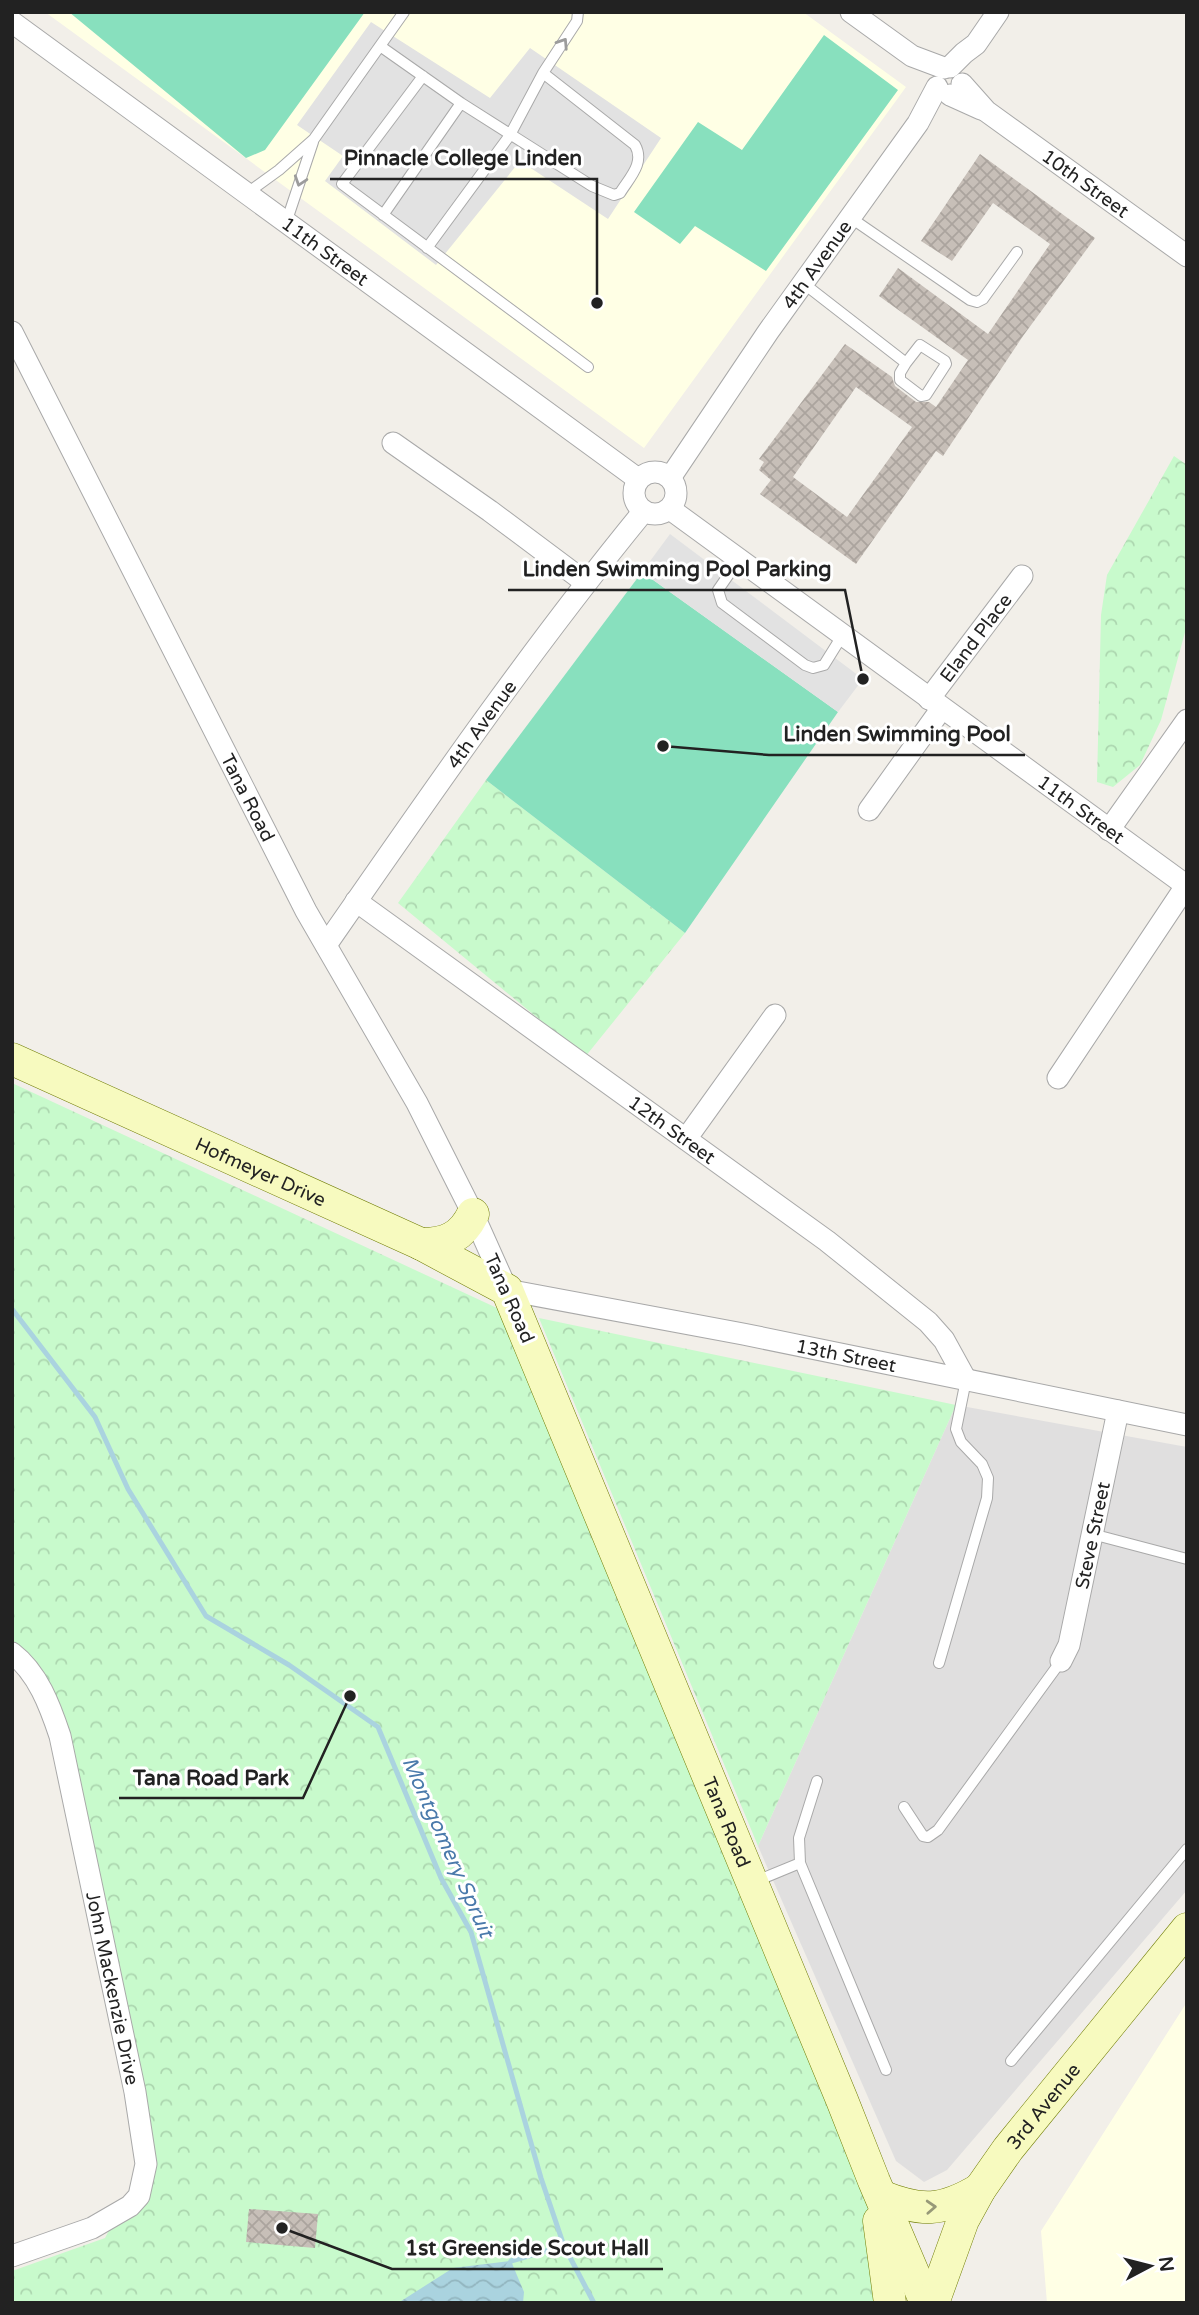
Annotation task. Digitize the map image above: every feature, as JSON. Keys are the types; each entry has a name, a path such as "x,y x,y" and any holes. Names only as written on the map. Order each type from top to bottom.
{"main road":[{"name":"Hofmeyer Drive","path":"12,1059 421,1244 507,1290"},
{"path":"421,1244 436,1244 454,1238 467,1226 472,1214"},
{"name":"Tana Road","path":"507,1290 926,2303"},
{"name":"3rd Avenue","path":"933,2303 963,2220 979,2189 1185,1934"},
{"path":"877,2189 906,2205 934,2208 952,2204 979,2189"},
{"path":"877,2189 890,2303"}],"street":[{"name":"10th Street","path":"852,12 912,56 919,66 948,82 1187,256"},
{"name":"4th Avenue","path":"670,478 803,283 918,123 930,114 948,82 975,54 976,44 998,12"},
{"name":"11th Street","path":"12,22 638,480"},
{"name":"Tana Road","path":"12,332 300,899 417,1104 507,1290"},
{"path":"393,443 491,511 585,582"},
{"path":"657,472 670,478 674,483 676,496 670,509 657,515 643,512 634,500 638,480 643,475 657,472"},
{"name":"11th Street","path":"670,509 1186,886"},
{"name":"4th Avenue","path":"326,944 443,776 585,582 643,512"},
{"name":"Eland Place","path":"869,810 935,704 1021,576"},
{"path":"1109,830 1187,720"},
{"path":"1058,1078 1186,886"},
{"name":"12th Street","path":"356,901 827,1241 919,1314 944,1340 966,1380"},
{"path":"686,1139 775,1015"},
{"name":"13th Street","path":"507,1290 743,1334 1187,1425"},
{"name":"Steve Street","path":"1061,1661 1069,1645 1118,1411"},
{"name":"John Mackenzie Drive","path":"12,1653 25,1664 42,1691 60,1736 135,2092 146,2164 139,2196 130,2206 92,2228 12,2256"}],"lane":[{"path":"246,194 314,139 404,12"},
{"path":"427,247 510,135 543,73 577,21 578,12"},
{"path":"380,46 461,103 592,186 614,195 620,193 639,164 639,153 635,145 543,73"},
{"path":"424,76 342,184 588,367"},
{"path":"383,215 461,103"},
{"path":"286,224 314,139"},
{"path":"851,218 970,300 977,302 983,299 1017,252"},
{"path":"803,283 906,363"},
{"path":"920,345 946,361 926,395 921,396 900,380 900,373 906,363 920,345"},
{"path":"738,561 718,590 722,603 805,665 813,668 824,665 842,636"},
{"path":"939,1663 987,1498 988,1478 982,1464 961,1442 957,1429 966,1380"},
{"path":"1092,1534 1187,1559"},
{"path":"904,1807 923,1836 928,1837 938,1830 1061,1661"},
{"path":"817,1781 799,1838 800,1863 886,2070"},
{"path":"1011,2061 1187,1849"},
{"path":"752,1883 800,1863"}],"shaded area":[{"path":"45,12 803,12 906,87 644,448"},
{"path":"371,22 490,98 530,48 661,138 608,219 520,161 436,265 325,181 343,156 297,125"},
{"path":"670,534 863,679 838,712 642,572"},
{"path":"956,1405 1187,1447 1187,1890 947,2170 924,2182 896,2161 758,1846"},
{"path":"1187,2002 1187,2303 1047,2303 1041,2231"}],"green space":[{"path":"69,12 365,12 265,150 246,158"},
{"path":"824,35 898,90 766,271 695,226 680,244 634,212 698,122 742,150"},
{"path":"1174,456 1187,465 1187,625 1161,720 1140,765 1113,787 1097,782 1101,615 1107,575"},
{"path":"642,572 838,712 685,933 486,780"},
{"path":"486,780 685,933 585,1057 398,903"},
{"path":"12,1083 497,1308 750,1906 906,2303 12,2303 12,2271 105,2238 140,2171 55,1729 12,1658"},
{"path":"539,1318 956,1405 758,1846"}],"water":[{"path":"511,2261 524,2292 523,2303 398,2303 453,2268"}],"building":[{"path":"980,154 1095,238 1023,336 943,456 936,451 856,564 760,494 771,480 759,470 764,462 759,459 845,344 892,377 895,386 916,402 929,402 936,407 968,360 879,296 898,268 988,334 1050,244 993,203 952,261 921,241","holes":["856,387 912,427 847,517 793,477"]},
{"path":"249,2209 318,2214 315,2248 246,2242"}],"waterway":[{"name":"Montgomery Spruit","path":"12,1309 95,1417 128,1489 206,1616 289,1665 378,1727 441,1878 471,1932 541,2178 564,2246"},
{"name":"Montgomery Spruit","path":"508,2266 511,2261 564,2246 594,2303"}],"place":[{"name":"Pinnacle College Linden","path":"597,303"},
{"name":"Linden Swimming Pool Parking","path":"863,679"},
{"name":"Linden Swimming Pool","path":"663,746"},
{"name":"Tana Road Park","path":"350,1696"},
{"name":"1st Greenside Scout Hall","path":"282,2228"}]}
